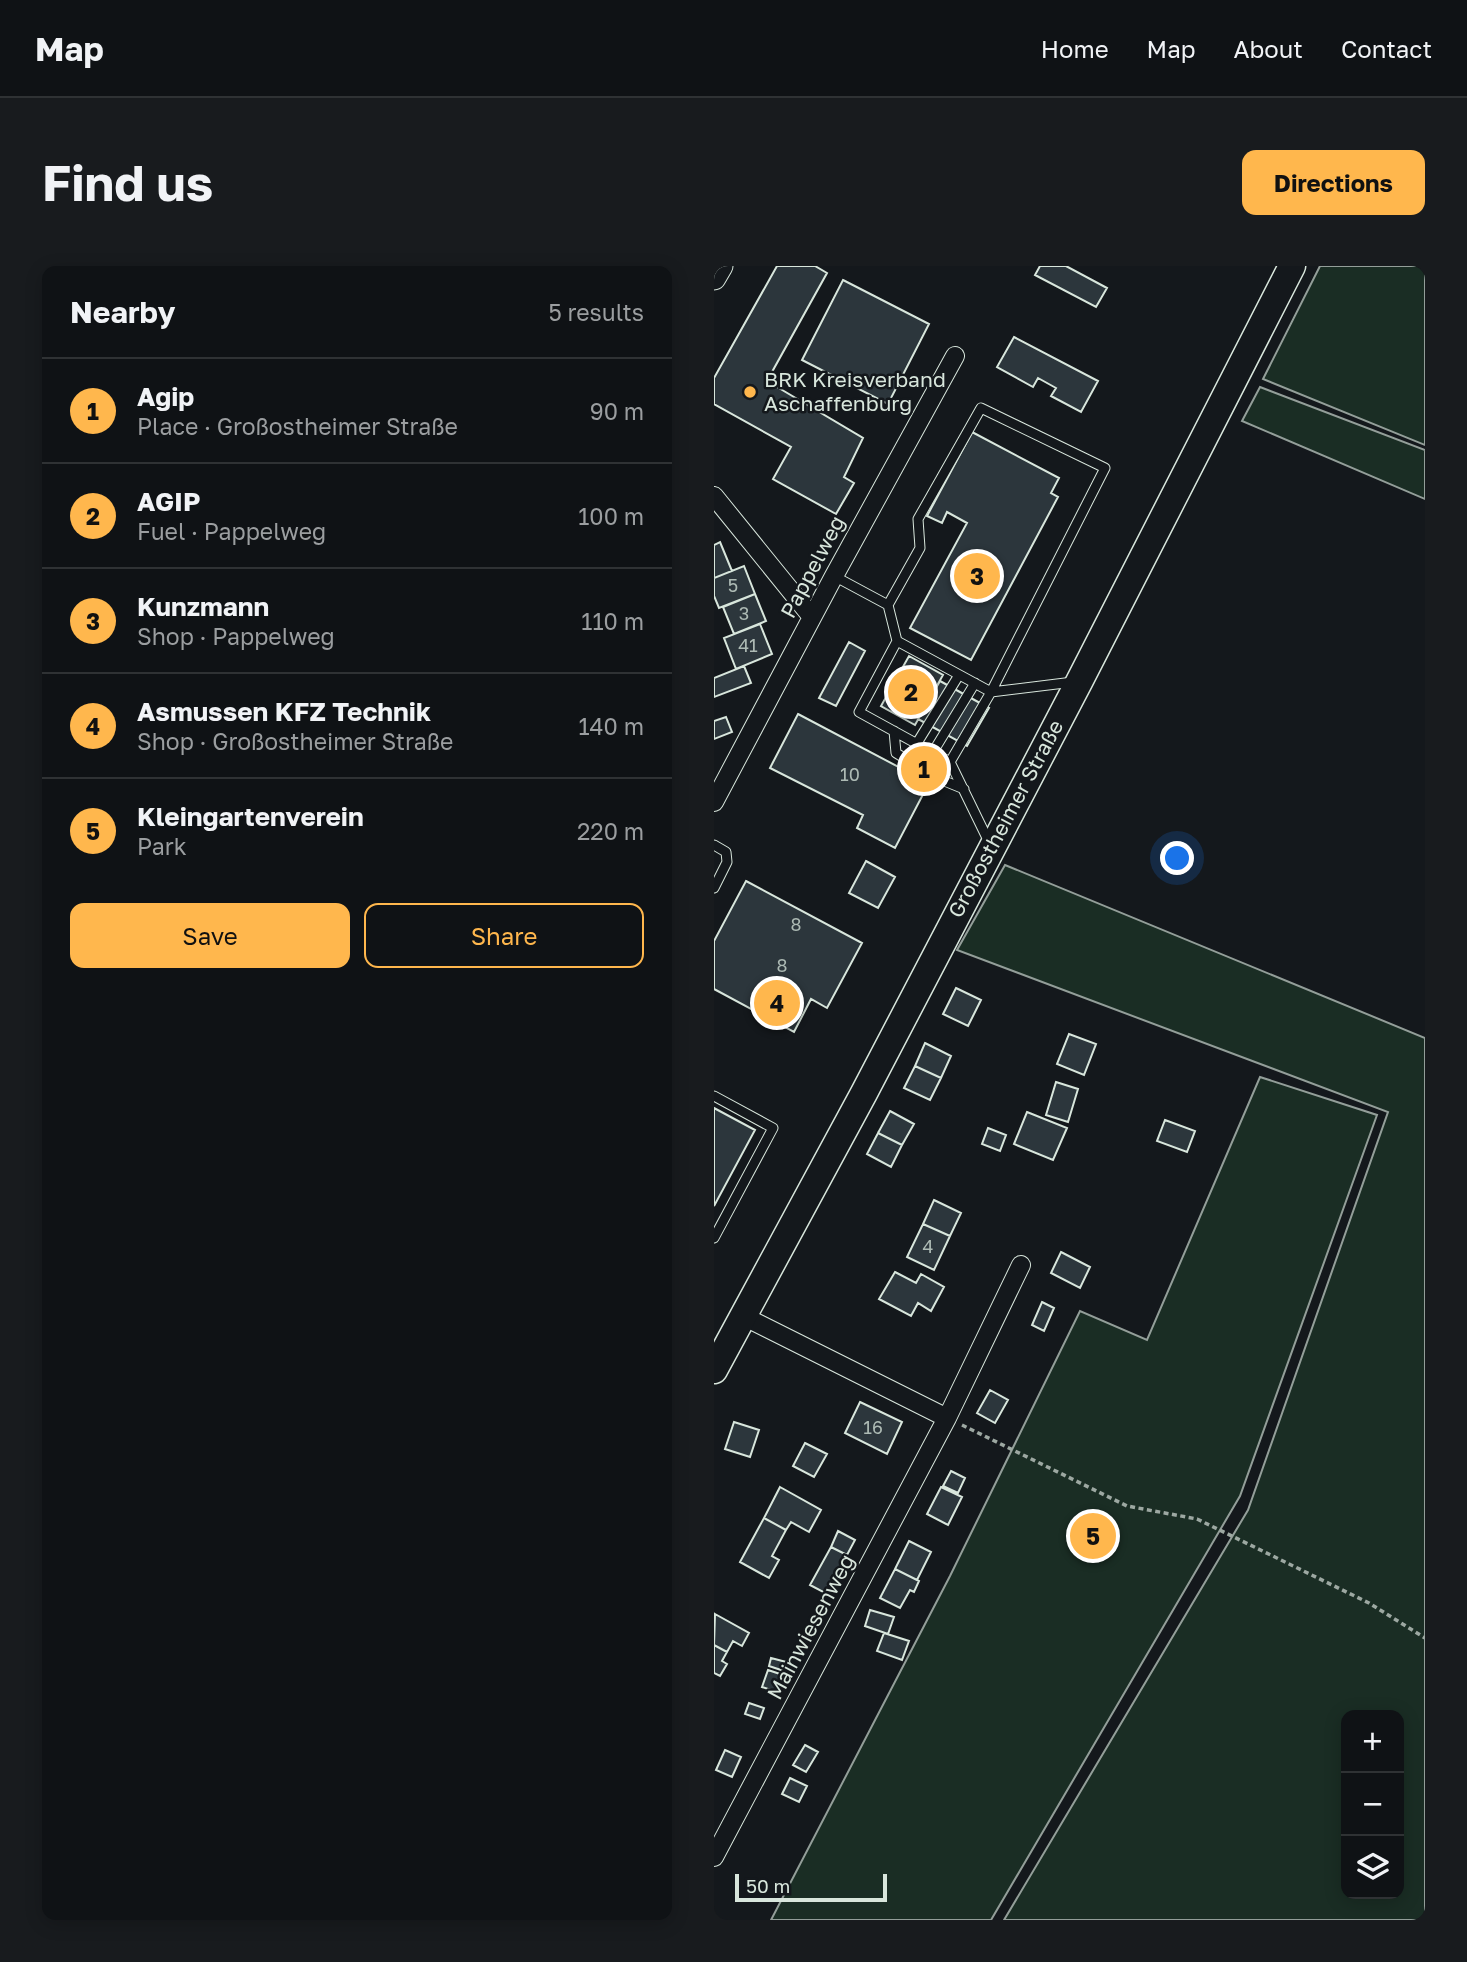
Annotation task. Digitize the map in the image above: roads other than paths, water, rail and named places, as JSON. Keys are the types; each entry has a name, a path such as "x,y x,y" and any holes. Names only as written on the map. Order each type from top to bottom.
{"main road":[{"name":"Großostheimer Straße","path":"714,1370 864,1093 1292,266"}],"street":[{"path":"714,278 721,266"},
{"name":"Pappelweg","path":"714,802 955,356"},
{"path":"714,496 812,617"},
{"name":"Mainwiesenweg","path":"714,1857 947,1418 1021,1265"},
{"path":"743,1316 947,1418"}],"lane":[{"path":"950,762 991,692 1105,468 981,408 918,519 920,548 888,605 897,641 859,712 950,762 991,846"},
{"path":"834,576 888,605"},
{"path":"897,641 991,692 1079,681"},
{"path":"917,743 959,674"},
{"path":"933,752 975,683"},
{"path":"894,731 896,753 906,759"},
{"path":"942,780 964,789"},
{"path":"714,845 726,852 727,862 714,888"},
{"path":"714,1096 773,1128 714,1238"}],"place":[{"name":"BRK Kreisverband Aschaffenburg","path":"750,392"},
{"name":"Kunzmann","path":"977,576"},
{"name":"AGIP","path":"911,692"},
{"name":"Agip","path":"924,769"},
{"name":"Asmussen KFZ Technik","path":"777,1003"},
{"name":"Kleingartenverein","path":"1093,1536"}]}
